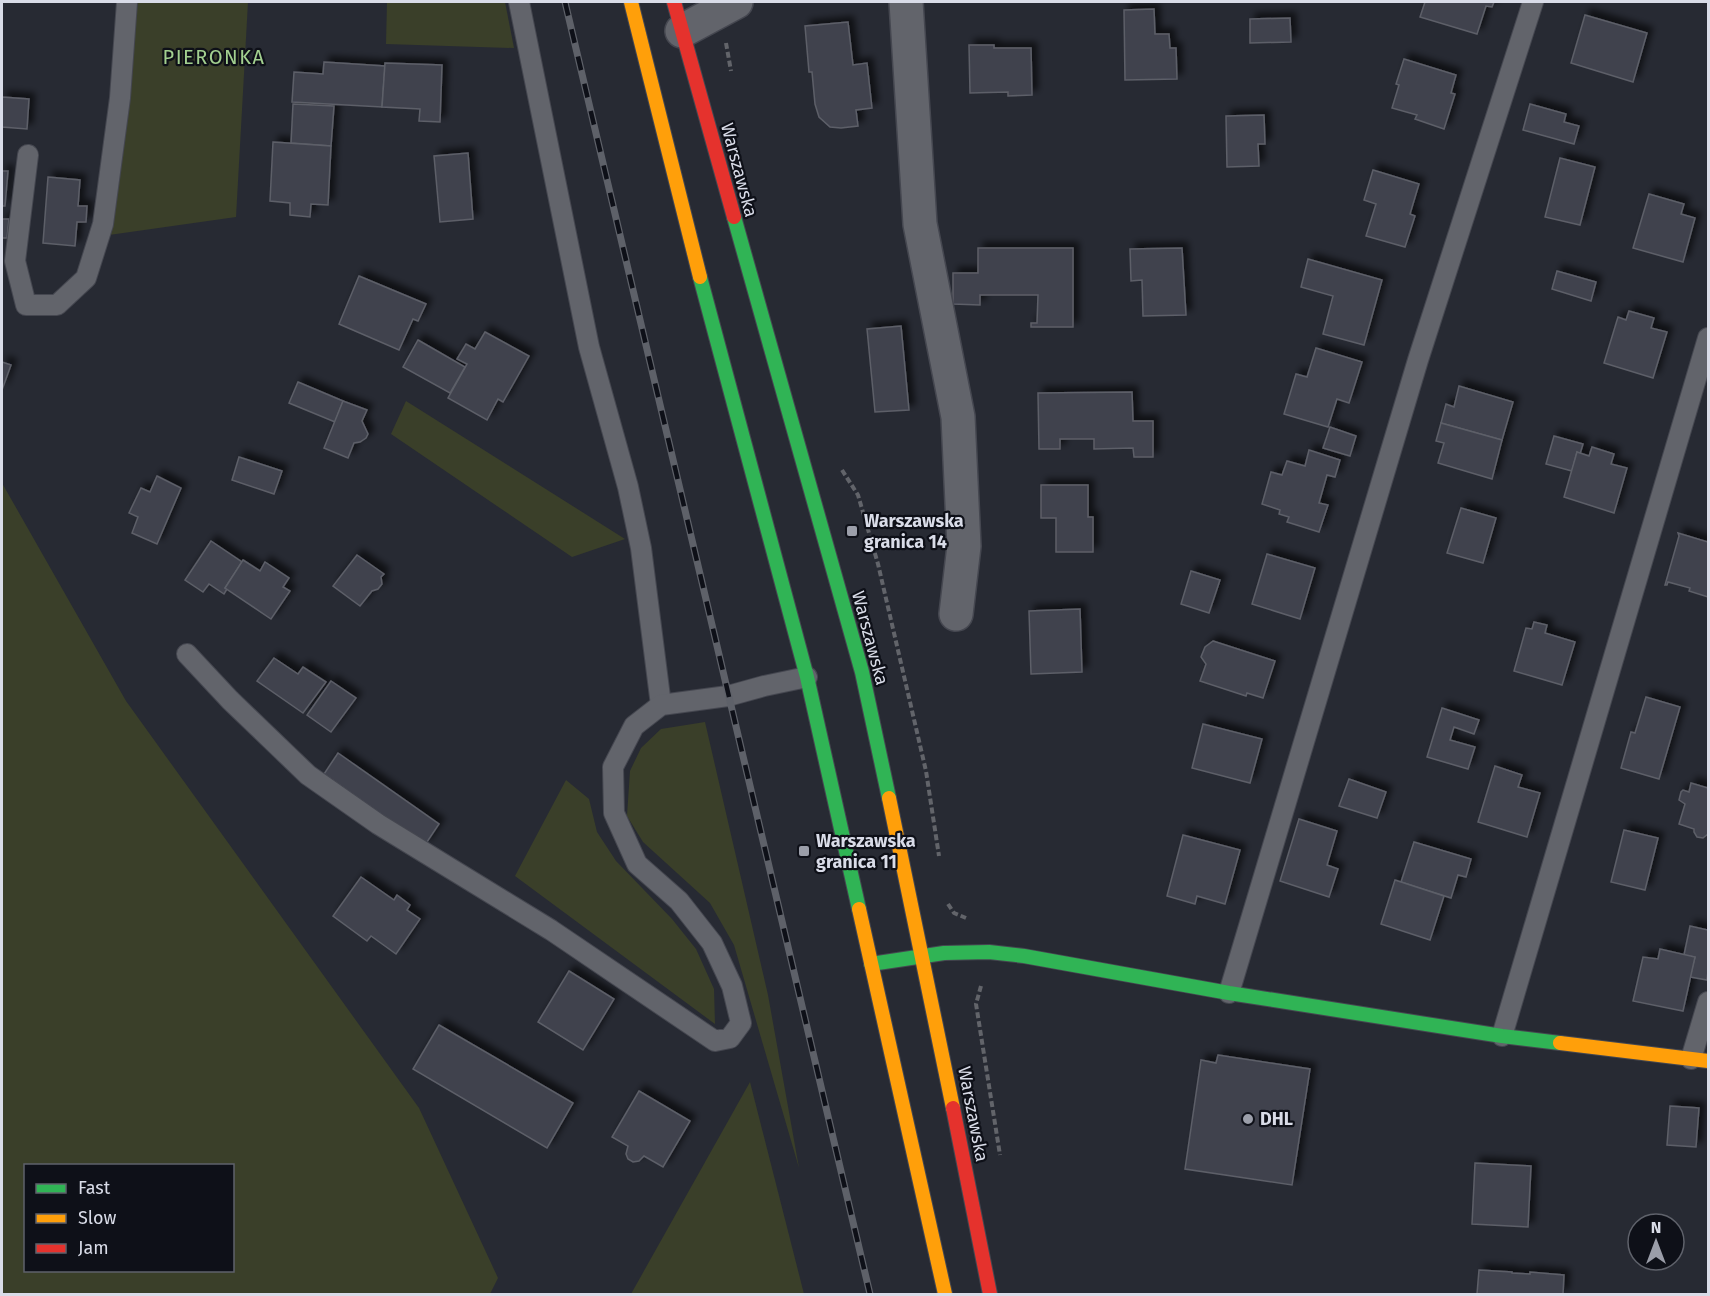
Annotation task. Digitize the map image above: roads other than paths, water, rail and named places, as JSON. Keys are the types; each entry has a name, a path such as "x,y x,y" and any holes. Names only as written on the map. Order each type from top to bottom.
{"main road":[{"path":"631,2 690,238 807,677 945,1294"},
{"name":"Warszawska","path":"678,16 862,672 923,956 990,1294"},
{"path":"871,964 944,953 989,952 1024,956 1229,993 1502,1036 1700,1060"}],"street":[{"path":"906,2 920,224 958,417 964,546 956,614"},
{"path":"678,16 728,6"}],"lane":[{"path":"28,155 15,261 26,305 57,305 86,278 103,224 120,98 127,2"},
{"path":"519,2 589,347 628,487 641,548 661,705"},
{"path":"1229,993 1418,360 1533,2"},
{"path":"1502,1036 1708,338"},
{"path":"186,654 308,775 378,824 551,930 716,1041 730,1038 741,1023 732,986 712,943 679,902 636,864 614,813 613,767 634,726 661,705 728,696 807,677"},
{"path":"1700,1060 1708,1002"}],"railway":[{"path":"565,2 870,1294"}],"place":[{"name":"Warszawska granica 14","path":"852,531"},
{"name":"Warszawska granica 11","path":"804,851"},
{"name":"DHL","path":"1248,1119"}],"district":[{"name":"PIERONKA","path":"214,57"}]}
